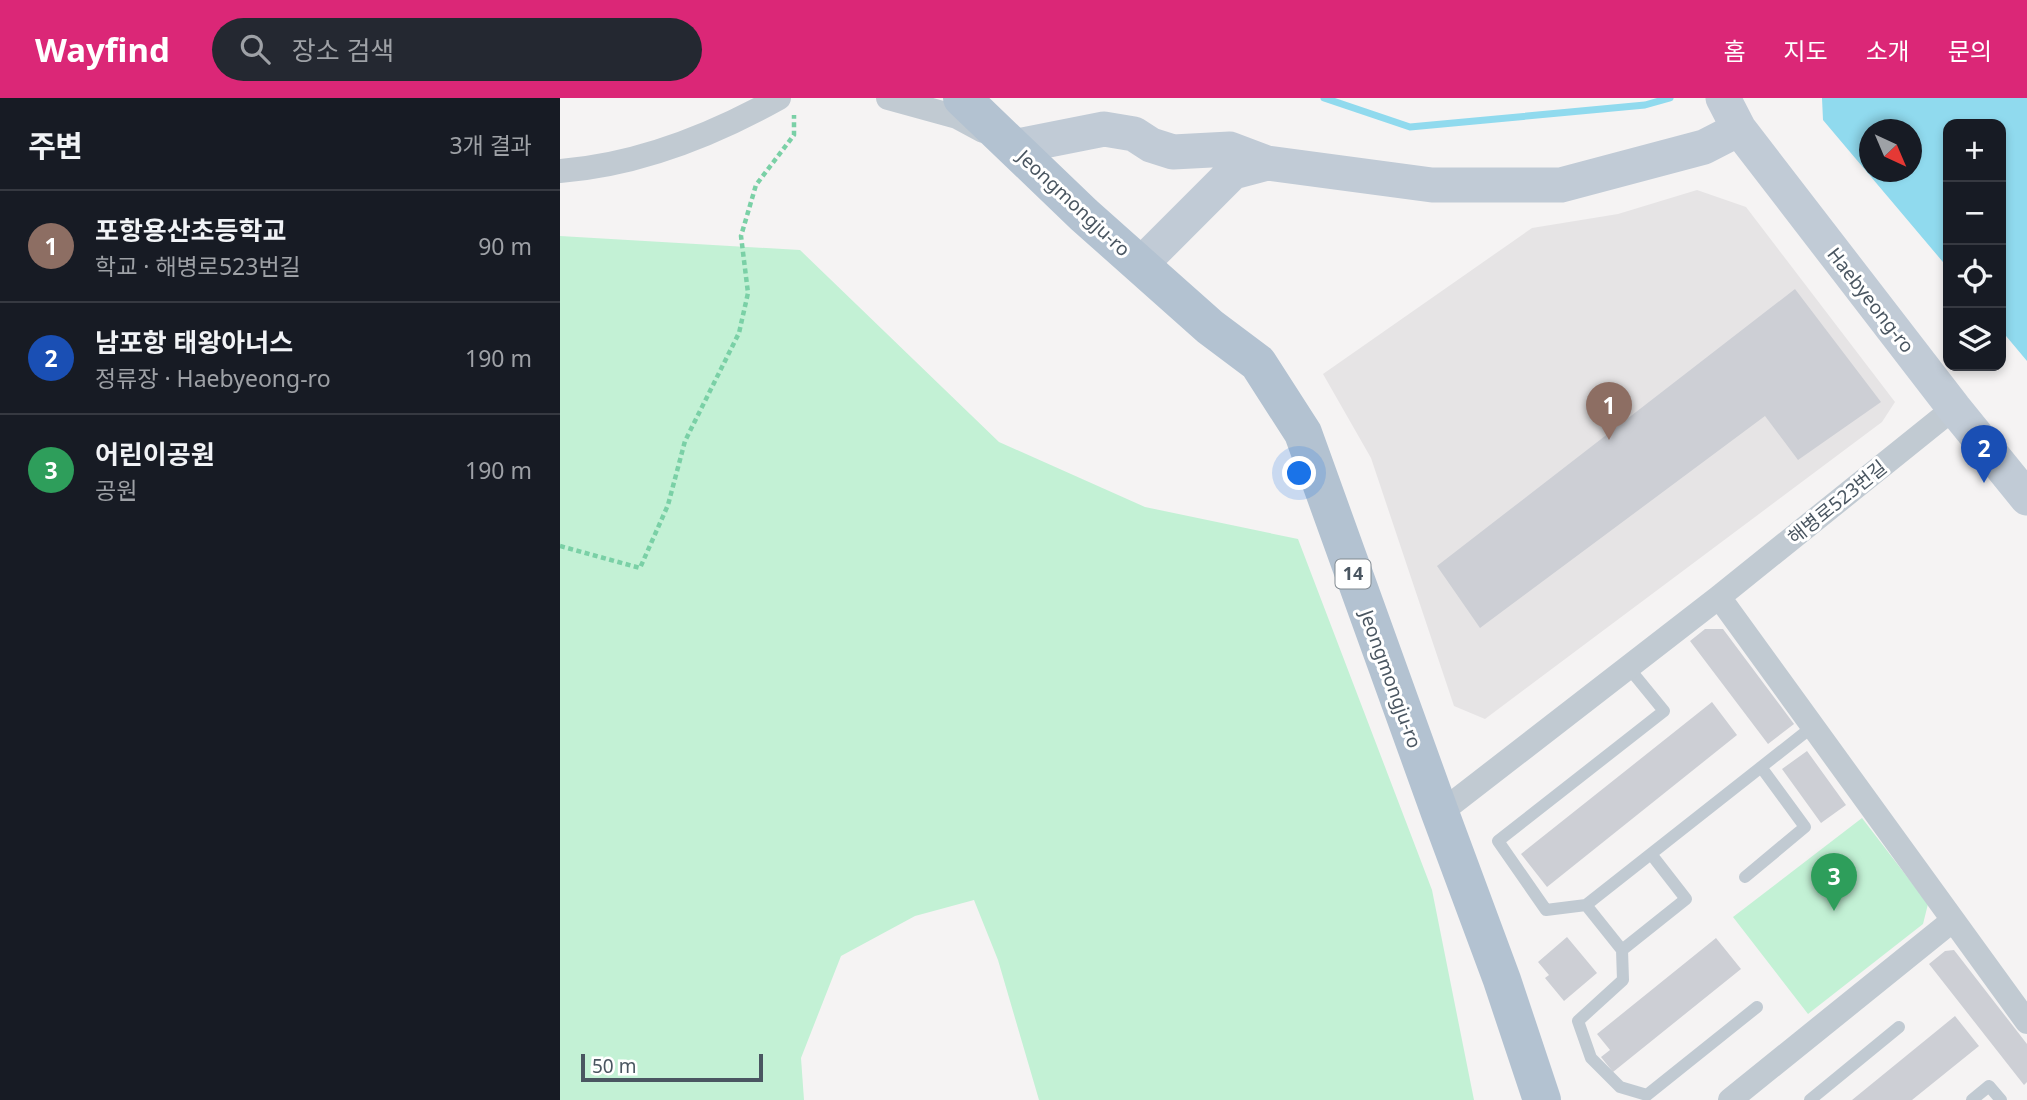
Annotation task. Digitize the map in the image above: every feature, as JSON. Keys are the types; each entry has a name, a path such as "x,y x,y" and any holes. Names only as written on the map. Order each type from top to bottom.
{"main road":[{"name":"Jeongmongju-ro","path":"962,98 1140,265 1210,327 1258,363 1303,433 1502,980 1542,1100"}],"street":[{"path":"888,98 957,117 1013,147 1104,129 1134,134 1151,145 1173,152 1230,149 1267,163 1432,185 1561,185 1703,147 1730,113"},
{"path":"560,171 596,168 678,146 743,118 786,104"},
{"name":"Haebyeong-ro","path":"1730,113 1954,408 2027,498"},
{"path":"1140,265 1233,172 1267,163"},
{"name":"해병로523번길","path":"1440,813 1719,597 1954,408"},
{"path":"1719,597 2027,1022"},
{"path":"1730,1100 1952,921"}],"lane":[{"path":"1628,667 1664,710 1498,841 1546,910 1586,905 1812,727"},
{"path":"1745,877 1805,827 1761,767"},
{"path":"1622,950 1686,899 1651,854"},
{"path":"1586,905 1622,950 1623,980 1578,1021 1591,1058 1620,1087 1647,1095 1757,1007"},
{"path":"1810,1100 1899,1027"},
{"path":"1972,1100 1989,1086 2001,1100"}],"path":[{"path":"560,546 640,568 668,505 685,441 739,332 748,293 741,236 756,185 794,135 786,104"}],"shaded area":[{"path":"1697,190 1746,207 1895,402 1882,422 1485,719 1454,706 1371,458 1323,374 1532,228 1618,214"}],"green space":[{"path":"560,236 800,250 999,442 1145,507 1298,539 1432,890 1474,1100 1039,1100 998,960 974,900 915,916 841,956 801,1058 804,1100 560,1100"},
{"path":"1862,818 1928,904 1923,924 1808,1014 1733,917"}],"water":[{"path":"1822,98 2027,98 2027,361 2006,336 2006,119 1943,119 1943,262 1875,182 1922,182 1922,119 1859,119 1859,163 1823,120"}],"building":[{"path":"1795,289 1881,402 1798,460 1765,416 1480,628 1437,566"},
{"path":"1705,629 1723,629 1794,724 1768,744 1690,641"},
{"path":"1712,702 1737,735 1547,887 1521,854"},
{"path":"1807,751 1846,805 1821,823 1782,769"},
{"path":"1567,937 1597,973 1564,1001 1545,978 1549,975 1538,962"},
{"path":"1716,938 1741,969 1613,1072 1601,1057 1610,1050 1597,1034"},
{"path":"1954,950 2027,1044 2027,1082 2024,1085 1929,964 1945,951"},
{"path":"1955,1016 1979,1046 1912,1100 1852,1100"}],"waterway":[{"path":"1324,98 1410,127 1645,105 1670,98"}],"place":[{"name":"포항용산초등학교","path":"1609,440"},
{"name":"남포항 태왕아너스","path":"1984,483"},
{"name":"어린이공원","path":"1834,911"}]}
